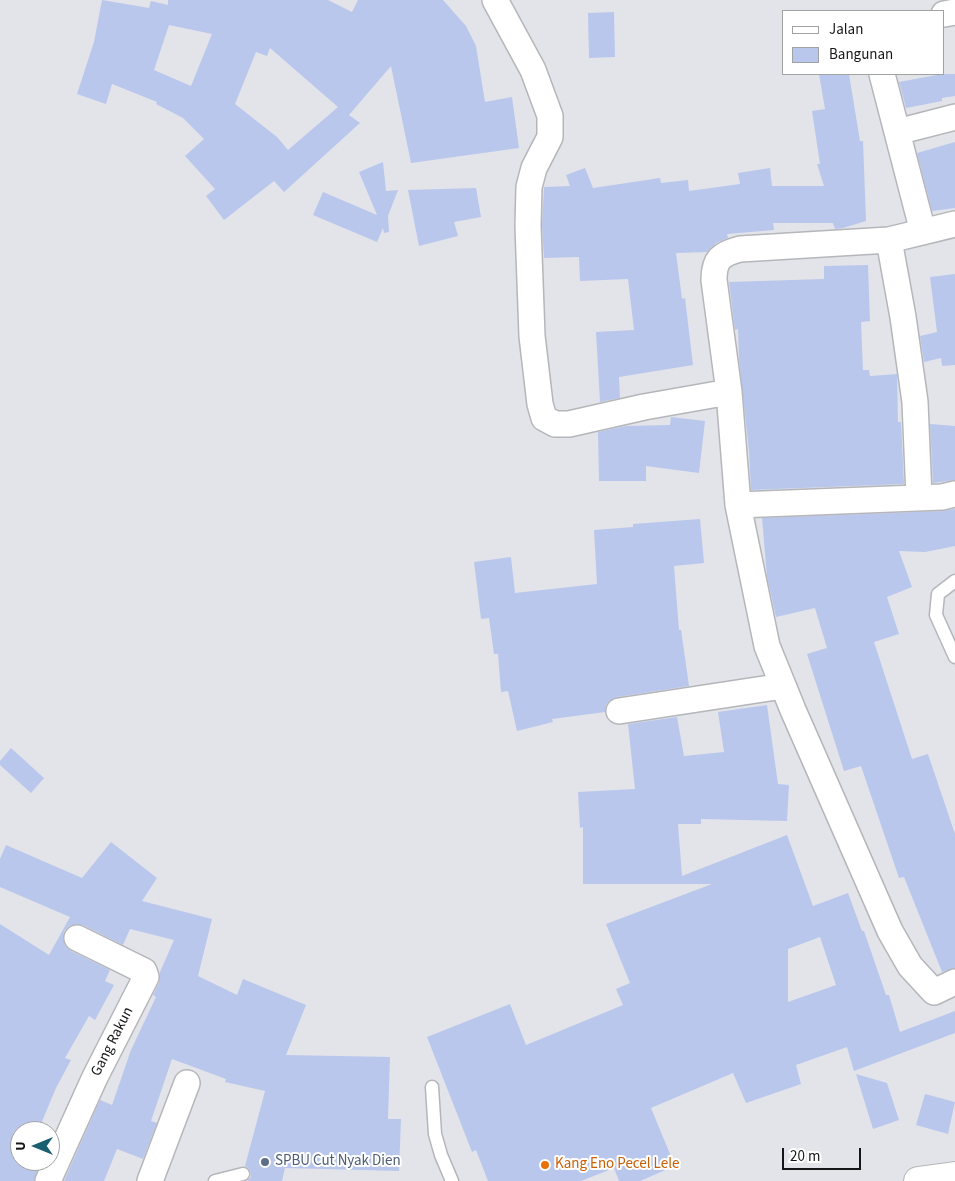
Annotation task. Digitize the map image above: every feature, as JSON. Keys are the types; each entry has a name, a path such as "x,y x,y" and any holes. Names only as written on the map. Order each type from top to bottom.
{"main road":[{"path":"918,1181 955,1176"}],"street":[{"path":"494,0 533,70 550,116 550,137 534,168 530,187 528,226 532,336 540,404 544,418 555,424 569,424 644,407 729,392"},
{"path":"882,75 923,232"},
{"path":"897,132 955,117"},
{"path":"955,224 888,240 740,249 728,252 719,259 714,268 729,392 738,506 767,646 882,915 910,966 934,992 955,982"},
{"path":"888,240 903,317 915,402 919,497"},
{"path":"738,506 942,497 955,494"},
{"path":"619,711 783,686"},
{"name":"Gang Rakun","path":"48,1181 95,1076 146,978 144,971 77,938"},
{"path":"150,1181 188,1083"}],"lane":[{"path":"955,581 938,594 936,615 955,657"},
{"path":"432,1087 435,1134 441,1156 452,1181"},
{"path":"215,1181 243,1174"}],"building":[{"path":"102,0 149,8 151,1 168,5 168,0 328,0 352,12 358,0 443,0 466,26 476,46 485,102 512,97 519,148 411,163 391,66 349,115 360,123 284,192 274,181 224,220 206,196 215,189 185,156 204,139 183,118 156,104 157,102 112,84 106,104 77,94 94,42","holes":["169,25 212,34 191,86 154,70","270,48 338,107 288,150 277,137 235,104 256,52 267,56"]},
{"path":"614,12 615,57 589,58 588,13"},
{"path":"955,74 955,96 942,98 942,101 906,108 899,82 937,75"},
{"path":"819,75 849,75 860,141 863,141 866,221 835,229 833,223 773,223 774,230 727,234 728,238 716,243 707,252 676,253 682,299 685,298 693,365 619,377 620,398 600,402 596,332 634,330 628,279 580,281 579,257 544,258 542,226 544,187 570,186 566,175 585,168 593,188 660,178 661,183 688,180 689,191 740,184 738,173 770,168 772,186 824,186 817,164 820,164 812,111 825,109"},
{"path":"955,142 955,208 932,211 917,153"},
{"path":"383,162 386,191 398,190 388,216 389,232 384,233 383,228 377,242 313,215 323,192 377,215 359,172"},
{"path":"476,188 481,217 454,222 458,236 419,246 408,190"},
{"path":"868,265 870,321 861,322 863,370 869,370 870,376 897,374 898,422 901,422 904,484 751,490 738,329 735,330 729,282 824,279 824,266"},
{"path":"955,274 955,365 942,366 941,358 924,362 920,336 937,332 930,277"},
{"path":"671,417 705,421 699,473 646,466 646,481 599,481 598,432 626,426 670,425"},
{"path":"930,424 955,426 955,480 933,483"},
{"path":"955,509 955,546 925,552 899,551 912,587 887,597 899,634 874,642 912,759 928,754 955,834 955,968 942,972 904,877 899,878 861,766 844,771 807,654 827,648 815,608 776,617 767,577 762,518"},
{"path":"700,519 704,563 674,566 679,630 681,630 689,686 617,697 610,700 606,705 605,712 552,719 553,722 517,731 508,691 501,692 498,654 494,654 489,618 481,619 474,562 511,557 515,593 597,584 594,530 633,527 633,524"},
{"path":"767,705 778,784 789,785 787,821 701,819 701,824 678,824 682,876 787,835 813,906 848,893 862,931 864,931 886,995 889,995 900,1032 955,1011 955,1033 854,1071 847,1047 796,1065 801,1084 746,1103 733,1073 651,1108 675,1166 640,1181 619,1181 614,1168 581,1181 488,1181 476,1150 472,1152 427,1037 510,1004 526,1045 623,1005 616,989 630,983 606,924 712,884 583,884 583,827 580,828 578,792 635,789 628,724 677,717 684,756 724,752 718,712","holes":["820,937 836,985 788,1002 788,949"]},
{"path":"11,748 44,778 31,793 0,765 0,761"},
{"path":"111,842 157,878 142,901 212,919 198,976 237,995 243,979 306,1005 286,1055 390,1057 388,1119 401,1119 399,1171 285,1168 282,1181 247,1181 251,1177 251,1173 245,1166 265,1091 225,1082 226,1079 172,1059 151,1121 157,1123 143,1159 117,1149 104,1181 64,1181 100,1100 112,1105 131,1050 156,997 153,995 159,983 160,972 174,940 130,929 123,945 83,925 77,924 69,926 64,931 65,946 71,951 110,970 105,981 114,985 95,1020 89,1016 65,1058 71,1060 56,1088 42,1121 10,1121 10,1171 38,1171 34,1181 0,1181 0,924 49,955 70,917 0,887 0,859 6,845 82,878"},
{"path":"856,1074 887,1083 899,1120 873,1129"},
{"path":"925,1094 955,1102 948,1134 916,1125"}],"place":[{"name":"SPBU Cut Nyak Dien","path":"265,1162"},
{"name":"Kang Eno Pecel Lele","path":"545,1165"}]}
